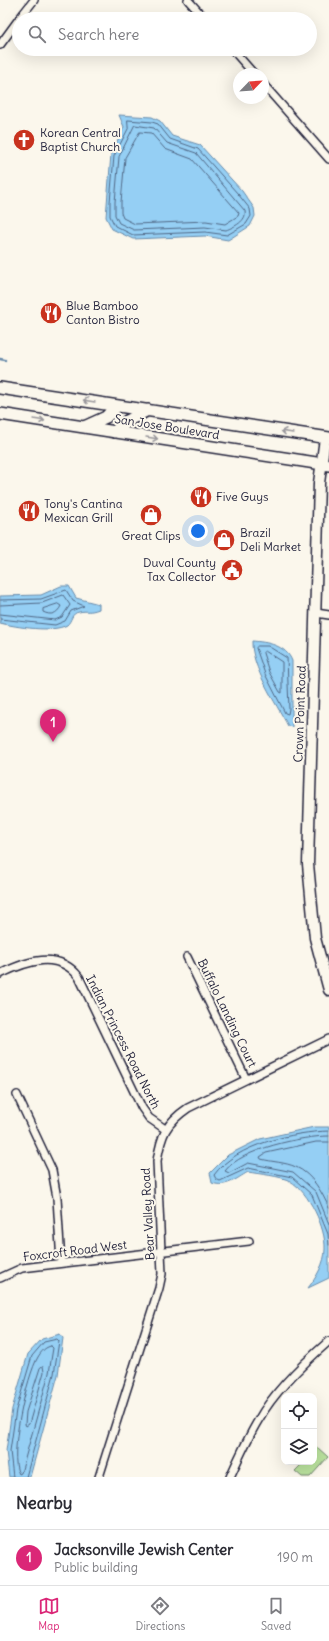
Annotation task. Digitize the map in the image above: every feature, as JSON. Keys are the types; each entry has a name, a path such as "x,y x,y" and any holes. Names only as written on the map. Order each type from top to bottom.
{"main road":[{"name":"San Jose Boulevard","path":"0,388 327,438"},
{"path":"84,427 106,417 117,406"},
{"path":"114,432 127,421 149,410"},
{"name":"San Jose Boulevard","path":"0,414 325,465"}],"street":[{"path":"25,12 34,0"},
{"path":"188,0 199,12"},
{"path":"0,45 12,29"},
{"path":"238,56 249,68"},
{"path":"269,91 329,158"},
{"name":"Crown Point Road","path":"327,438 325,465 319,483 308,864 315,938 328,984"},
{"path":"316,613 329,615"},
{"name":"Buffalo Landing Court","path":"187,957 246,1079"},
{"name":"Indian Princess Road North","path":"0,974 24,964 45,960 63,963 72,968 78,977 142,1108 149,1118 165,1129"},
{"name":"Bear Valley Road","path":"99,1477 159,1288 162,1274 157,1161 159,1146 165,1129 176,1116 188,1108 329,1039"},
{"path":"17,1094 52,1170 57,1198 61,1263"},
{"name":"Foxcroft Road West","path":"0,1278 22,1268 249,1241"},
{"path":"230,1477 259,1418 274,1398 311,1357 329,1341"}],"green space":[{"path":"317,1447 328,1457 310,1477 302,1477 295,1471 301,1465 317,1465"}],"water":[{"path":"119,115 152,117 160,121 172,136 200,145 242,191 254,208 255,216 250,226 228,240 205,236 133,239 112,229 106,217 111,154 124,127"},
{"path":"61,586 69,586 76,598 99,604 99,609 76,613 67,625 53,629 25,628 0,623 0,596 41,595"},
{"path":"252,641 264,642 281,648 292,661 292,727 288,726 265,685 256,662"},
{"path":"314,1127 329,1127 329,1278 308,1288 320,1270 325,1254 325,1240 315,1211 304,1193 290,1181 276,1176 248,1172 226,1184 217,1184 212,1183 210,1173 228,1155 260,1139"},
{"path":"60,1334 63,1338 58,1375 30,1477 9,1477 6,1451 12,1409 28,1354 42,1339"}],"waterway":[{"path":"0,359 5,360"}],"place":[{"name":"Korean Central Baptist Church","path":"24,140"},
{"name":"Blue Bamboo Canton Bistro","path":"51,313"},
{"name":"Five Guys","path":"201,497"},
{"name":"Tony's Cantina Mexican Grill","path":"29,511"},
{"name":"Great Clips","path":"151,515"},
{"name":"Brazil Deli Market","path":"224,540"},
{"name":"Duval County Tax Collector","path":"232,570"},
{"name":"Jacksonville Jewish Center","path":"53,742"}]}
